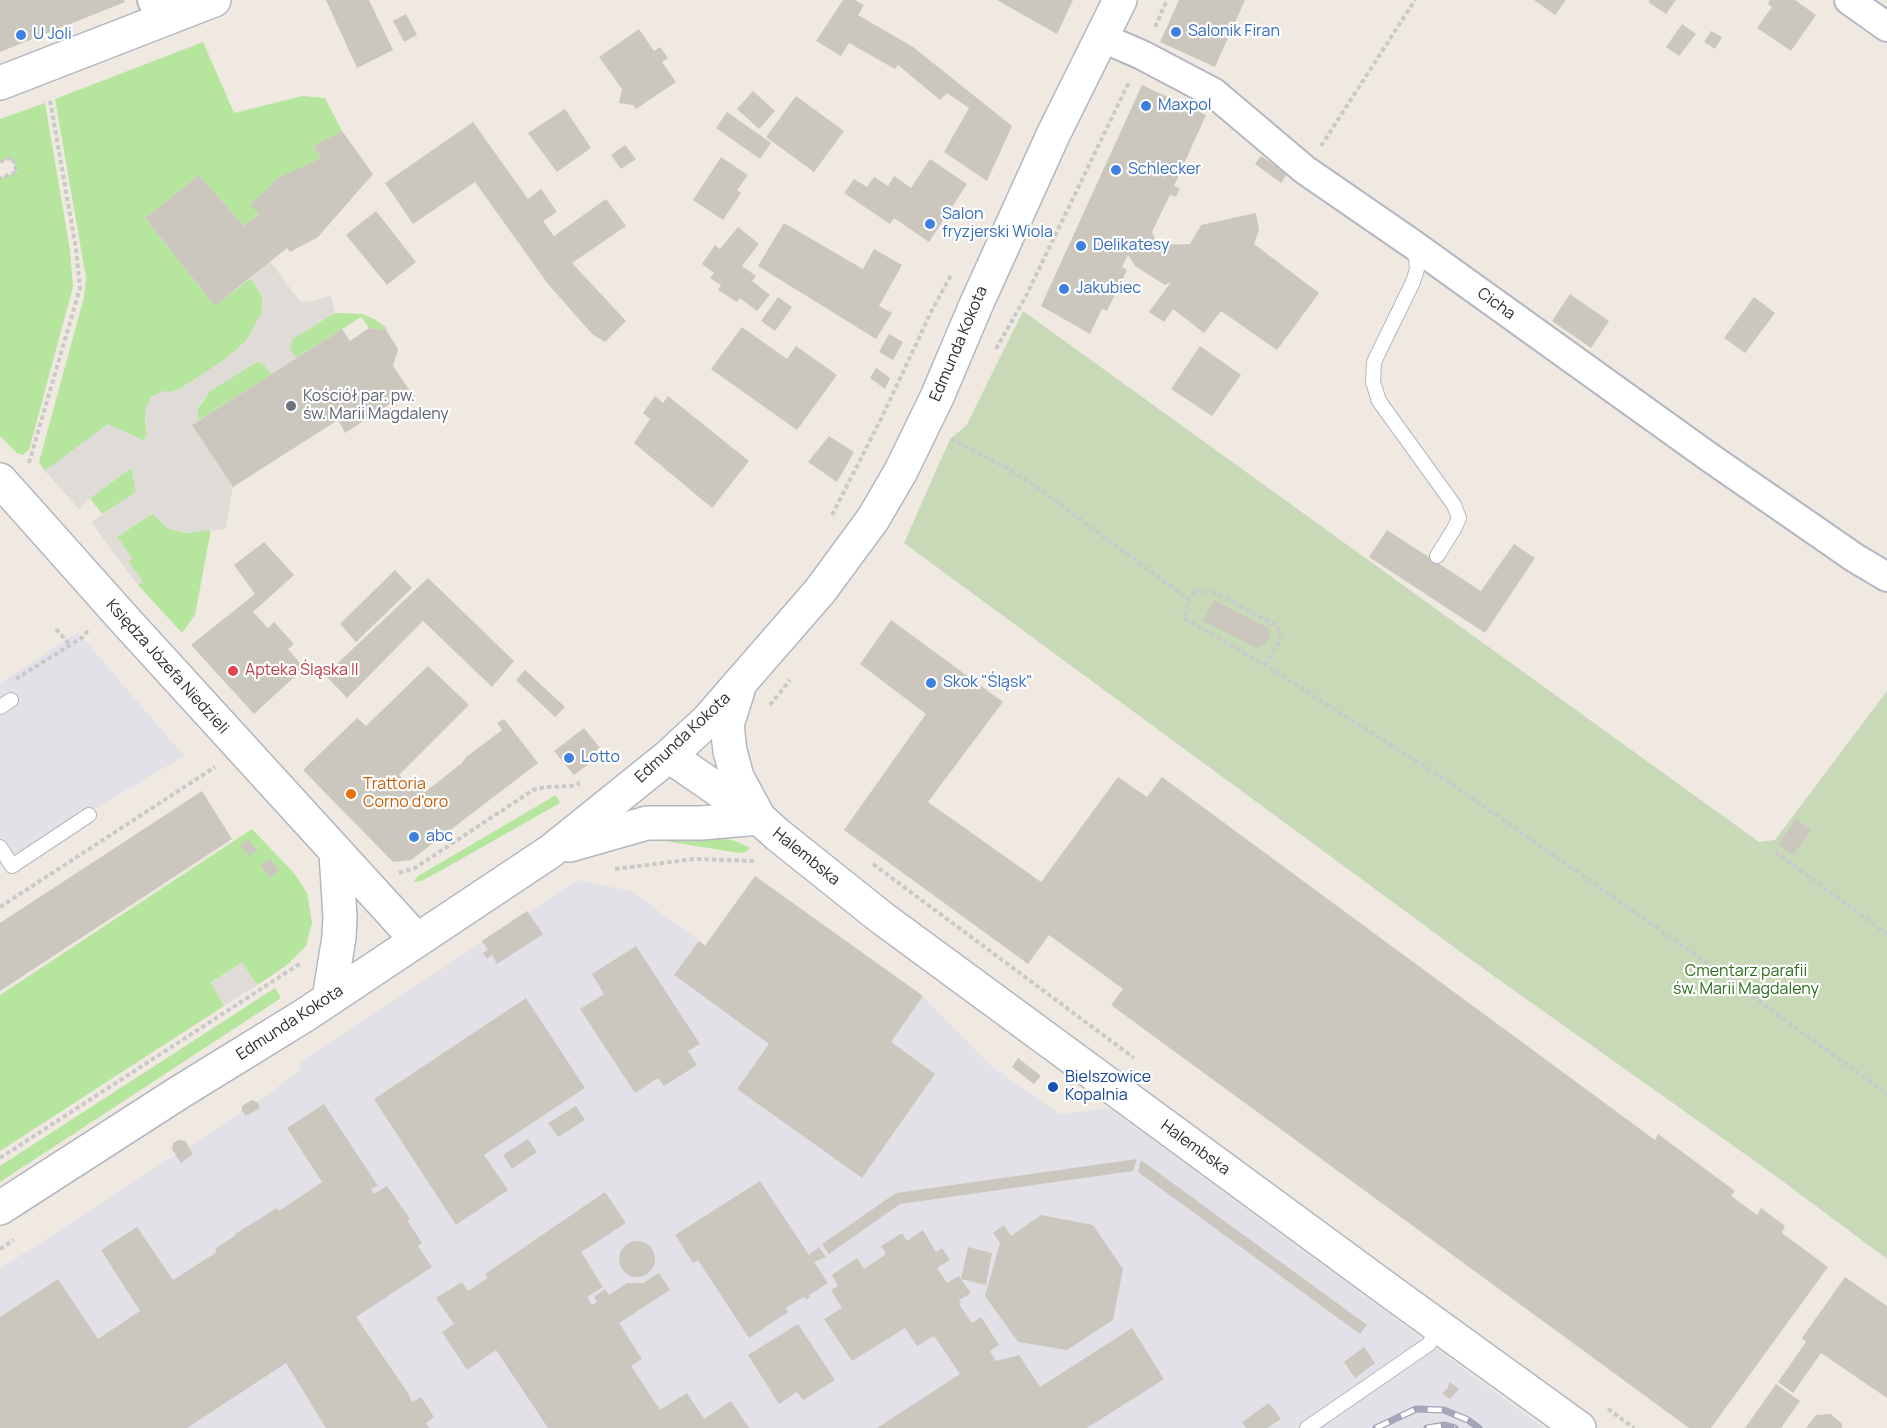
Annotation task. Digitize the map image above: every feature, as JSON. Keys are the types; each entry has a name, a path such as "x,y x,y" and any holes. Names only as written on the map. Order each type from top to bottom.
{"street":[{"path":"0,83 157,10 214,0"},
{"name":"Edmunda Kokota","path":"0,1208 329,999 551,851 669,756 707,721 820,591 873,519 901,471 937,397 976,304 1053,135 1120,0"},
{"path":"1849,0 1887,27"},
{"name":"Cicha","path":"1102,38 1142,55 1214,93 1305,170 1411,243 1708,457 1855,558 1887,577"},
{"name":"Księdza Józefa Niedzieli","path":"14,474 336,853 417,939"},
{"name":"Halembska","path":"739,686 727,725 730,751 737,777 759,818"},
{"name":"Halembska","path":"669,756 759,818 882,918 1579,1428"},
{"name":"Halembska","path":"551,851 646,823 701,823 759,818"},
{"path":"329,999 340,917 336,853"}],"lane":[{"path":"1411,243 1417,269 1413,282 1374,362 1373,382 1379,400 1454,506 1459,518 1437,556"},
{"path":"0,847 12,866 89,815"},
{"path":"1307,1428 1429,1344 1439,1327"}],"path":[{"path":"1305,170 1415,0"},
{"path":"14,474 33,455 80,288 76,249 49,93"},
{"path":"0,162 12,158 17,172 0,178"},
{"path":"829,520 883,415 914,348"},
{"path":"950,439 1009,469 1042,491 1189,599"},
{"path":"1265,665 1278,645 1280,632 1275,625 1216,593 1195,590 1189,599 1184,618 1265,665 1449,782 1697,956 1887,1094"},
{"path":"9,683 86,633 89,623"},
{"path":"56,629 70,645"},
{"path":"0,907 215,767"},
{"path":"396,874 415,868 533,790 571,786 579,784 588,777"},
{"path":"1775,852 1887,934"},
{"path":"607,870 694,859 757,861"},
{"path":"0,1158 280,978"}],"shaded area":[{"path":"270,261 299,300 313,301 331,295 335,313 292,339 290,349 296,358 271,375 264,364 257,362 210,391 204,398 197,410 199,420 192,425 233,487 226,529 185,533 167,528 152,513 117,537 133,559 128,562 143,582 138,585 91,522 136,492 131,468 90,498 79,509 44,470 108,424 144,441 147,434 145,409 151,397 163,391 178,390 223,361 247,340 262,312 263,305 262,296 251,278"},
{"path":"78,632 184,756 0,865 0,683"},
{"path":"755,876 923,996 990,1065 1060,1114 1109,1108 1544,1428 0,1428 0,1269 176,1154 173,1143 179,1140 185,1141 189,1147 242,1111 242,1106 252,1100 257,1102 301,1070 297,1064 577,880 631,891 705,945"},
{"path":"242,962 255,982 259,984 224,1006 211,983"}],"green space":[{"path":"203,42 234,113 302,96 325,98 342,131 313,146 321,158 279,178 251,204 259,214 244,226 199,175 145,218 215,306 251,278 262,296 262,312 247,340 241,346 223,361 178,390 169,392 145,417 147,434 144,441 108,424 44,470 39,462 84,297 86,278 55,99"},
{"path":"45,103 70,250 73,287 29,450 23,455 17,453 0,436 0,178 17,172 12,158 0,162 0,119"},
{"name":"Cmentarz parafii św. Marii Magdaleny","path":"1023,311 1759,842 1775,840 1887,691 1887,1259 1773,1174 1488,972 904,543 950,439 966,426"},
{"path":"335,313 362,314 387,328 386,330 369,328 361,317 296,358 290,349 292,339"},
{"path":"257,362 264,364 271,375 199,420 197,410 210,391"},
{"path":"131,468 137,492 102,514 90,498"},
{"path":"153,513 167,528 184,533 211,529 195,615 182,633 138,585 142,582 128,561 132,559 117,537"},
{"path":"556,795 560,803 440,871 421,881 413,882 418,876"},
{"path":"252,829 294,873 307,893 312,923 306,946 287,965 259,984 255,982 242,963 211,982 224,1006 0,1151 0,995"},
{"path":"713,836 735,841 750,848 740,853 645,838"},
{"path":"275,988 281,998 0,1182 0,1166"}],"building":[{"path":"0,0 124,0 125,2 0,52"},
{"path":"326,0 369,0 393,50 357,68"},
{"path":"843,0 855,0 864,5 858,15 913,47 1012,126 987,181 944,152 969,108 947,93 940,100 898,65 895,69 849,43 841,56 816,41"},
{"path":"997,0 1073,0 1057,34"},
{"path":"1179,0 1245,0 1215,67 1160,42"},
{"path":"1534,0 1566,0 1555,15"},
{"path":"1650,0 1676,0 1666,14 1648,2"},
{"path":"1770,0 1795,0 1816,15 1791,51 1757,28 1772,7 1768,4"},
{"path":"406,14 417,35 404,42 393,21"},
{"path":"1682,24 1696,34 1679,56 1666,47"},
{"path":"639,29 654,51 660,47 668,58 662,62 676,82 636,109 633,105 619,103 622,89 599,57"},
{"path":"1711,31 1722,37 1715,49 1704,42"},
{"path":"1142,85 1206,115 1174,186 1180,188 1176,197 1170,195 1152,232 1158,245 1190,244 1201,225 1256,213 1259,230 1254,244 1319,293 1277,350 1221,311 1204,333 1173,309 1164,322 1149,312 1171,282 1165,285 1135,266 1128,255 1122,267 1127,270 1107,311 1102,309 1090,334 1041,306"},
{"path":"753,91 775,111 759,129 737,109"},
{"path":"796,96 844,131 814,172 766,137"},
{"path":"565,109 591,148 557,172 528,133"},
{"path":"727,112 771,143 760,159 716,128"},
{"path":"473,122 528,199 541,189 557,212 543,221 554,236 606,199 626,226 572,263 626,321 605,342 592,334 548,284 475,182 413,224 385,183"},
{"path":"342,131 373,174 318,237 290,252 287,248 215,306 145,218 199,175 244,226 259,214 250,205 278,178 321,158 313,146"},
{"path":"625,145 636,159 621,169 611,155"},
{"path":"1261,156 1287,174 1281,183 1255,164"},
{"path":"721,157 748,175 737,190 741,193 723,220 693,200"},
{"path":"930,159 967,184 929,242 894,218 890,224 844,193 854,179 867,187 874,177 888,186 894,176 911,188"},
{"path":"376,211 416,262 387,285 346,235"},
{"path":"784,223 863,269 874,249 902,265 879,306 892,313 876,339 758,266"},
{"path":"738,227 759,244 742,266 756,276 752,281 770,295 757,311 740,298 737,302 718,290 721,285 710,278 714,273 702,264 715,245 720,249"},
{"path":"1570,294 1609,321 1591,348 1552,321"},
{"path":"778,297 792,307 775,331 761,321"},
{"path":"1754,297 1775,313 1745,353 1724,338"},
{"path":"742,327 787,359 796,346 837,375 797,430 711,369"},
{"name":"Kościół par. pw. św. Marii Magdaleny","path":"369,328 386,330 398,349 393,366 410,391 345,433 338,420 233,487 192,425 342,329 350,341"},
{"path":"889,334 903,342 893,360 879,352"},
{"path":"1200,346 1241,375 1212,416 1171,389"},
{"path":"876,368 890,378 885,389 870,378"},
{"path":"655,396 663,403 668,396 749,461 712,508 634,443 650,419 643,413"},
{"path":"829,436 854,452 837,482 808,462"},
{"path":"1387,530 1481,591 1514,544 1535,558 1485,633 1369,557"},
{"path":"264,542 294,575 253,612 268,628 274,622 294,644 288,649 304,668 254,714 191,645 255,594 234,565"},
{"path":"395,570 412,588 356,642 340,624"},
{"path":"428,578 514,661 492,687 423,621 347,698 325,675"},
{"path":"1214,600 1268,628 1270,635 1265,645 1257,648 1203,621"},
{"path":"891,620 1003,702 928,802 1041,882 1118,777 1147,797 1162,777 1655,1140 1658,1134 1735,1191 1731,1196 1757,1215 1761,1208 1785,1226 1782,1233 1828,1267 1711,1428 1689,1428 1111,1005 1123,989 1049,935 1028,964 844,830 926,714 860,664"},
{"path":"428,666 469,705 399,775 414,791 420,787 425,792 462,763 466,757 502,730 497,723 504,719 538,763 411,860 393,862 303,770 357,718 366,726"},
{"path":"525,670 565,707 555,717 516,680"},
{"path":"584,728 600,748 595,751 598,757 574,775 554,751"},
{"path":"202,791 232,839 0,991 0,923"},
{"path":"1796,819 1811,830 1793,855 1778,844"},
{"path":"248,839 257,850 249,856 240,846"},
{"path":"270,859 279,870 270,878 260,866"},
{"path":"755,876 923,996 891,1042 935,1074 862,1178 737,1089 769,1044 674,975 699,941 705,946"},
{"path":"527,911 543,934 497,964 492,955 487,959 483,953 488,950 482,941"},
{"path":"636,946 700,1044 688,1051 697,1065 664,1086 658,1078 635,1093 580,1009 604,994 592,974"},
{"path":"526,998 585,1088 484,1155 508,1190 456,1225 374,1099"},
{"path":"1018,1058 1041,1076 1034,1084 1012,1067"},
{"path":"252,1100 257,1102 260,1108 246,1116 242,1111 242,1106"},
{"path":"324,1104 378,1186 371,1189 374,1194 387,1186 410,1219 407,1220 422,1243 418,1246 432,1267 356,1317 412,1402 421,1397 434,1417 426,1423 429,1428 326,1428 286,1363 187,1428 0,1428 0,1317 58,1279 98,1339 140,1311 101,1250 137,1227 173,1280 217,1252 215,1249 235,1234 277,1208 279,1211 322,1182 287,1128"},
{"path":"576,1106 585,1120 558,1137 548,1123"},
{"path":"528,1139 537,1152 512,1169 503,1155"},
{"path":"179,1140 185,1141 193,1154 181,1163 172,1149 173,1143"},
{"path":"1137,1159 1133,1171 900,1204 829,1254 822,1244 896,1193"},
{"path":"1141,1160 1367,1325 1360,1334 1138,1172"},
{"path":"760,1181 809,1255 819,1247 826,1257 814,1262 828,1283 809,1295 810,1297 806,1300 804,1297 785,1308 788,1312 749,1338 698,1260 693,1263 675,1235"},
{"path":"605,1192 626,1223 581,1252 603,1287 587,1297 592,1305 597,1302 594,1297 605,1289 609,1295 627,1283 643,1283 659,1273 670,1290 619,1323 642,1359 631,1366 660,1410 687,1393 704,1419 731,1401 749,1428 548,1428 496,1350 467,1370 442,1332 454,1324 436,1298 462,1282 468,1291 488,1278 485,1274"},
{"path":"1041,1215 1093,1225 1123,1269 1113,1320 1067,1350 1018,1342 985,1296 1000,1243 993,1233 1004,1225 1011,1236"},
{"path":"923,1230 936,1252 942,1248 950,1260 937,1268 947,1283 959,1276 971,1293 958,1301 962,1302 959,1304 972,1323 981,1317 999,1345 990,1351 996,1361 1019,1355 1040,1387 1132,1328 1164,1379 1087,1428 877,1428 960,1374 934,1336 917,1346 905,1328 852,1361 824,1319 842,1308 831,1290 838,1286 832,1275 857,1258 864,1269 886,1254 881,1246 902,1233 907,1241"},
{"path":"637,1241 650,1246 655,1259 650,1272 637,1277 624,1272 619,1259 624,1246"},
{"path":"968,1247 992,1253 986,1285 961,1279"},
{"path":"1845,1277 1887,1306 1887,1398 1821,1353 1793,1393 1778,1382 1806,1342 1802,1338"},
{"path":"798,1324 835,1380 803,1400 797,1392 779,1404 748,1355"},
{"path":"1364,1347 1375,1363 1355,1378 1344,1362"},
{"path":"1450,1382 1459,1389 1450,1399 1442,1393"},
{"path":"1776,1384 1800,1401 1781,1428 1745,1428"},
{"path":"1269,1403 1281,1419 1267,1428 1246,1428 1242,1422"},
{"path":"1831,1414 1842,1424 1842,1428 1806,1428 1816,1415"}],"railway":[{"path":"1376,1428 1416,1409 1444,1410 1468,1420 1479,1428"},
{"path":"1427,1428 1445,1425 1455,1428"}],"place":[{"name":"Salonik Firan","path":"1176,32"},
{"name":"U Joli","path":"21,35"},
{"name":"Maxpol","path":"1146,106"},
{"name":"Schlecker","path":"1116,170"},
{"name":"Salon fryzjerski Wiola","path":"930,224"},
{"name":"Delikatesy","path":"1081,246"},
{"name":"Jakubiec","path":"1064,289"},
{"name":"Kościół par. pw. św. Marii Magdaleny","path":"291,406"},
{"name":"Apteka Śląska II","path":"233,671"},
{"name":"Skok \"Śląsk\"","path":"931,683"},
{"name":"Lotto","path":"569,758"},
{"name":"Trattoria Corno d'oro","path":"351,794"},
{"name":"abc","path":"414,837"},
{"name":"Bielszowice Kopalnia","path":"1053,1087"}]}
